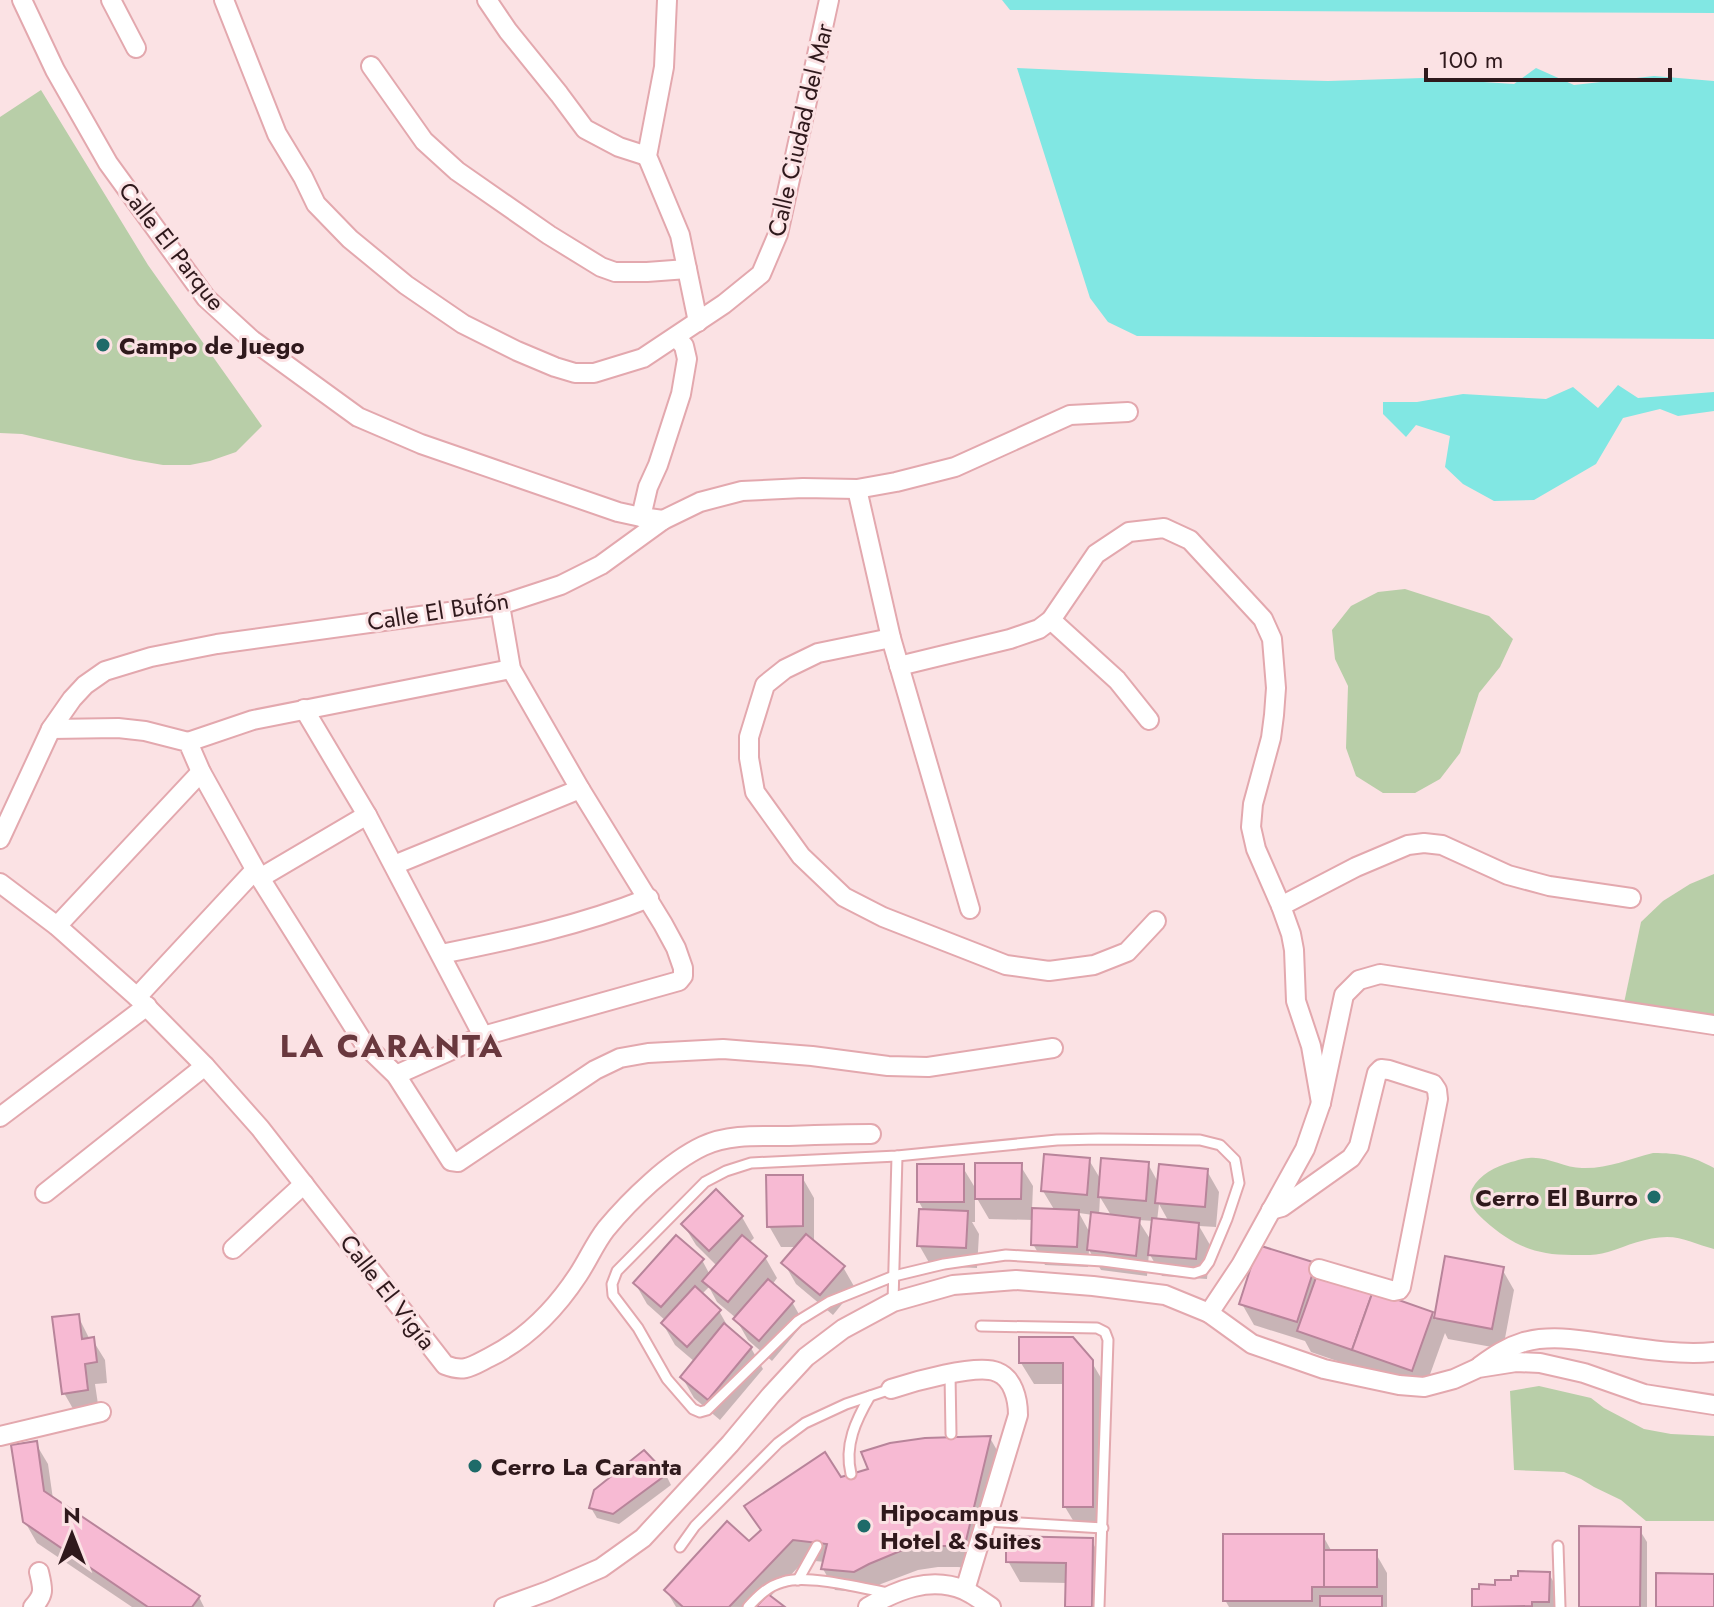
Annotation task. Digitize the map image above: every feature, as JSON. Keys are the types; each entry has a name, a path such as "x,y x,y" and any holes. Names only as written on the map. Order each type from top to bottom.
{"street":[{"name":"Calle El Parque","path":"22,0 55,70 108,163 206,298 252,340 358,417 421,444 618,512 663,520"},
{"path":"111,0 136,48"},
{"name":"Calle Ciudad del Mar","path":"224,0 277,134 316,204 350,239 406,285 463,324 517,351 575,373 594,373 643,358 698,322 761,274 778,234 829,0"},
{"path":"487,0 585,129 619,147 647,156"},
{"path":"667,0 664,67 647,156 680,235 698,322"},
{"path":"371,66 424,141 457,171 549,235 601,267 615,272 687,269"},
{"path":"641,517 648,487 681,394 687,359 684,346 676,337"},
{"name":"Calle El Bufón","path":"0,839 51,729 85,685 105,671 127,663 217,644 500,605 561,585 601,565 663,520 700,502 742,491 857,489 896,482 955,467 1070,415 1128,412"},
{"path":"857,489 891,638 970,909"},
{"path":"899,666 1039,629 1051,620 1096,554 1129,532 1164,528 1190,540 1263,619 1272,639 1276,688 1271,738 1253,804 1251,827 1256,849 1291,934 1296,1001 1311,1046 1321,1103"},
{"path":"396,1075 483,1036 679,981 683,976 676,948 649,898 580,789 511,669 500,605"},
{"path":"1051,620 1117,680 1149,720"},
{"path":"891,638 818,653 785,669 765,685 749,737 755,792 801,856 844,897 883,917 1006,965 1049,971 1094,965 1127,952 1156,921"},
{"path":"51,729 118,728 188,742 242,723 511,669"},
{"path":"304,709 367,815 483,1036"},
{"path":"188,742 257,874 365,1045 396,1075 454,1163 595,1070 620,1058 648,1053 723,1049 888,1066 928,1067 1053,1048"},
{"path":"57,926 201,772"},
{"path":"394,865 580,789"},
{"path":"0,1117 142,1001 257,874 367,815"},
{"path":"1281,906 1356,867 1408,845 1424,843 1442,845 1508,875 1549,886 1631,898"},
{"name":"Calle El Vigía","path":"0,883 57,926 142,1001 205,1066 260,1128 445,1365 457,1370 506,1349 530,1332 548,1315 578,1275 604,1232 630,1202 679,1160 705,1145 735,1138 871,1134"},
{"path":"441,954 532,936 590,920 649,898"},
{"path":"1209,1313 1241,1265 1305,1149 1321,1103 1344,995 1359,980 1380,974 1714,1025"},
{"path":"45,1193 205,1066"},
{"path":"1271,1210 1282,1207 1351,1158 1359,1146 1377,1073 1381,1069 1433,1084 1438,1099 1401,1287 1394,1291 1319,1269"},
{"path":"233,1249 304,1184"},
{"path":"504,1607 601,1568 643,1538 806,1357 843,1329 893,1302 953,1285 1016,1280 1165,1295 1209,1313 1252,1344 1324,1369 1399,1385 1424,1387 1454,1379 1478,1368 1505,1349 1542,1339 1580,1339 1663,1351 1714,1352"},
{"path":"1478,1368 1516,1362 1540,1363 1584,1373 1644,1394 1714,1405"},
{"path":"891,1389 950,1374 985,1370 997,1372 1017,1395 1018,1415 965,1590"},
{"path":"0,1436 101,1412"},
{"path":"33,1607 41,1597 39,1572"},
{"path":"868,1607 916,1585 947,1585 965,1590 991,1607"}],"lane":[{"path":"1057,1140 1200,1140 1220,1145 1235,1160 1239,1183 1227,1219 1203,1270 1194,1273 1103,1261 1006,1255 944,1264 894,1276 829,1302 798,1321 707,1410 700,1412 693,1409 667,1379 638,1328 613,1295 612,1284 617,1271 705,1182 751,1163 897,1156 1057,1140"},
{"path":"893,1302 897,1156"},
{"path":"981,1326 1097,1328 1105,1332 1108,1340 1099,1607"},
{"path":"950,1374 951,1434"},
{"path":"680,1547 695,1526 778,1443 805,1423 846,1404 891,1389"},
{"path":"851,1474 849,1464 853,1433 870,1396"},
{"path":"987,1521 1103,1528"},
{"path":"798,1580 817,1546"},
{"path":"1558,1546 1560,1607"},
{"path":"748,1607 759,1594 784,1581 846,1585 891,1594"}],"green space":[{"name":"Campo de Juego","path":"41,90 148,265 262,426 236,452 190,465 163,465 22,434 0,433 0,117"},
{"path":"1405,589 1489,616 1513,639 1500,667 1479,693 1460,753 1440,779 1415,793 1383,793 1356,776 1346,748 1348,686 1335,659 1332,630 1351,606 1378,592"},
{"path":"1714,874 1714,1015 1624,1003 1641,922 1663,901"},
{"path":"1653,1153 1685,1156 1714,1168 1714,1249 1685,1240 1659,1237 1599,1254 1535,1251 1504,1236 1481,1217 1471,1202 1472,1189 1484,1175 1499,1166 1527,1158 1591,1168"},
{"path":"1539,1386 1591,1398 1644,1429 1714,1436 1714,1521 1646,1521 1621,1500 1564,1472 1514,1470 1510,1391"}],"water":[{"path":"1002,0 1714,0 1714,13 1010,10"},
{"path":"1017,68 1256,79 1328,81 1423,78 1514,84 1536,68 1574,85 1654,76 1714,81 1714,339 1137,336 1108,322 1090,298"},
{"path":"1618,385 1638,398 1714,392 1714,411 1678,416 1660,409 1623,418 1596,464 1534,500 1494,501 1463,484 1445,467 1450,436 1416,425 1406,437 1383,414 1383,402 1417,402 1463,394 1546,399 1573,387 1598,408"}],"building":[{"path":"1044,1154 1090,1158 1087,1195 1041,1191"},
{"path":"1101,1158 1149,1162 1146,1201 1098,1197"},
{"path":"975,1163 1022,1163 1021,1199 975,1199"},
{"path":"917,1164 964,1164 964,1202 917,1202"},
{"path":"1159,1164 1208,1169 1205,1207 1155,1203"},
{"path":"766,1175 803,1175 803,1226 767,1227"},
{"path":"716,1189 743,1216 709,1251 681,1224"},
{"path":"1032,1208 1079,1210 1077,1247 1031,1245"},
{"path":"919,1209 968,1211 966,1248 917,1246"},
{"path":"1091,1212 1140,1218 1136,1256 1087,1250"},
{"path":"1152,1218 1199,1223 1196,1259 1148,1255"},
{"path":"806,1234 845,1266 820,1295 781,1263"},
{"path":"676,1235 704,1259 661,1307 633,1283"},
{"path":"742,1235 767,1256 728,1302 702,1281"},
{"path":"1258,1245 1316,1263 1297,1322 1239,1304"},
{"path":"1445,1256 1504,1267 1492,1329 1434,1318"},
{"path":"1318,1272 1373,1291 1352,1350 1297,1331"},
{"path":"768,1279 794,1301 759,1341 733,1319"},
{"path":"695,1286 721,1310 687,1347 661,1323"},
{"path":"1373,1291 1433,1312 1412,1371 1352,1350"},
{"path":"79,1314 82,1339 94,1337 97,1362 85,1364 88,1390 62,1394 52,1317"},
{"path":"724,1323 752,1347 708,1400 680,1377"},
{"path":"1019,1337 1073,1337 1093,1360 1093,1507 1063,1507 1063,1363 1019,1363"},
{"name":"Hipocampus Hotel & Suites","path":"991,1436 964,1549 926,1546 905,1549 854,1572 821,1569 827,1544 793,1540 729,1607 683,1607 664,1590 727,1521 749,1541 761,1530 744,1506 825,1452 841,1477 868,1469 861,1452 890,1443 925,1438"},
{"path":"37,1441 44,1491 200,1596 192,1607 148,1607 23,1522 11,1445"},
{"path":"644,1450 667,1474 613,1514 589,1508 594,1490"},
{"path":"1579,1526 1641,1527 1640,1607 1579,1607"},
{"path":"1223,1534 1324,1534 1324,1587 1312,1587 1312,1601 1223,1601"},
{"path":"1006,1536 1093,1538 1092,1607 1065,1607 1066,1563 1006,1562"},
{"path":"1324,1550 1377,1550 1377,1587 1324,1587"},
{"path":"1518,1571 1550,1572 1549,1602 1532,1602 1532,1606 1472,1607 1472,1589 1479,1589 1479,1584 1495,1585 1495,1580 1511,1580 1511,1576 1518,1576"},
{"path":"1656,1573 1714,1574 1714,1607 1656,1607"},
{"path":"768,1594 785,1607 756,1607"},
{"path":"1320,1596 1382,1596 1382,1607 1320,1607"}],"place":[{"name":"Campo de Juego","path":"103,345"},
{"name":"Cerro El Burro","path":"1654,1197"},
{"name":"Cerro La Caranta","path":"475,1466"},
{"name":"Hipocampus Hotel & Suites","path":"864,1526"}],"district":[{"name":"LA CARANTA","path":"392,1046"}]}
